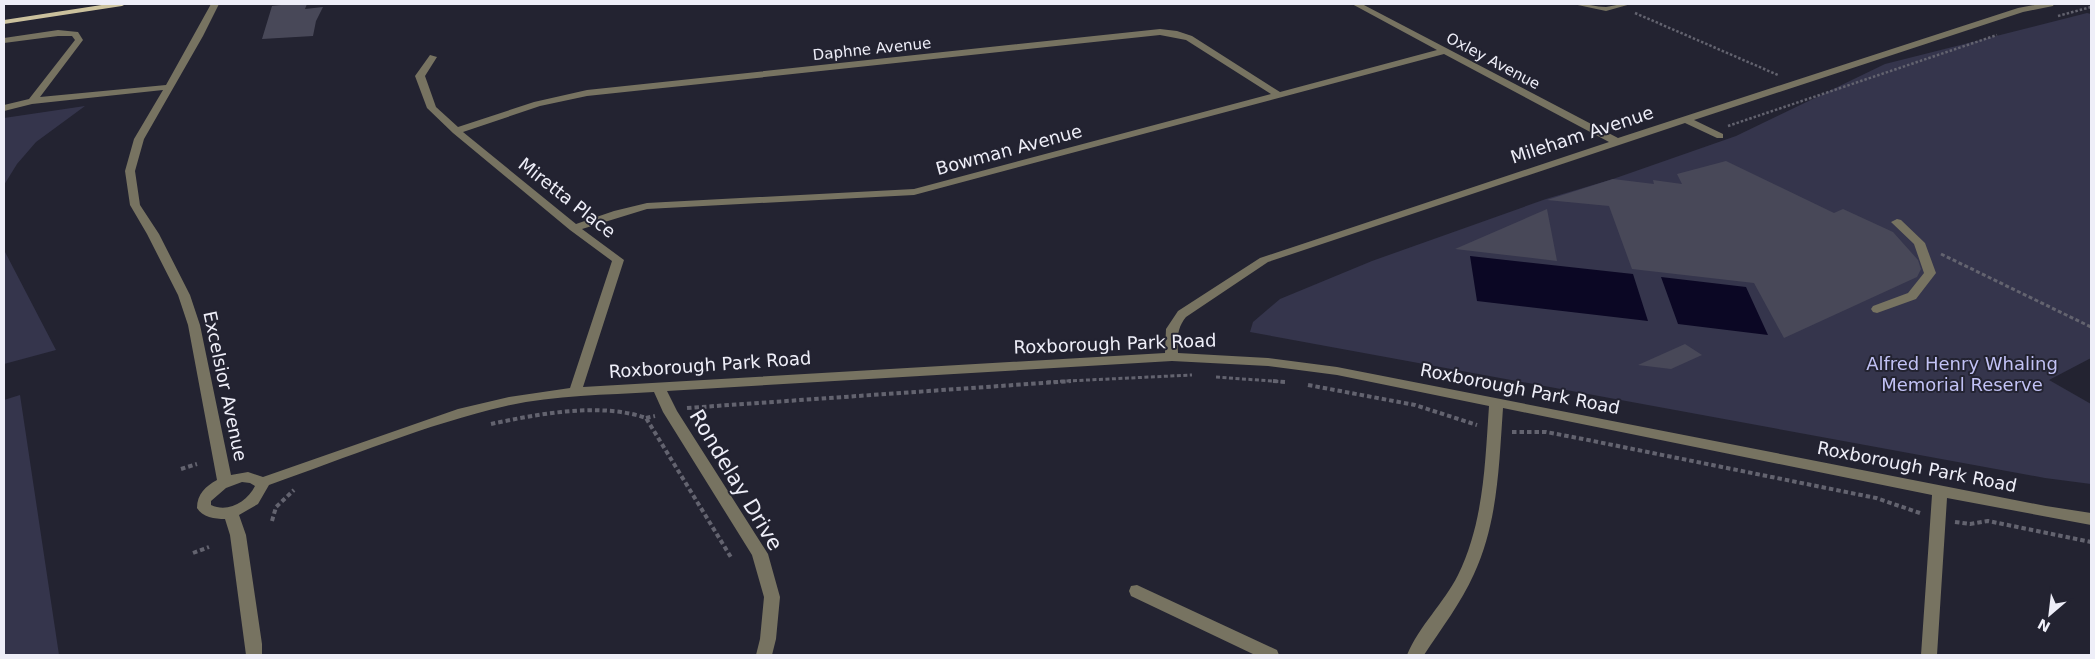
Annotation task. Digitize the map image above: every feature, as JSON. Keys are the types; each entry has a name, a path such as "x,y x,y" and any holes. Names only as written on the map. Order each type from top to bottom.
{"main road":[{"path":"4,22 122,4"}],"street":[{"name":"Excelsior Avenue","path":"215,4 200,36 139,138 130,171 135,205 153,234 184,295 194,325 225,482"},
{"name":"Oxley Avenue","path":"1356,4 1617,142"},
{"path":"1578,4 1603,9 1624,5"},
{"name":"Mileham Avenue","path":"1172,357 1170,337 1173,324 1182,314 1264,260 2020,10 2050,4"},
{"path":"1603,9 1609,19"},
{"name":"Daphne Avenue","path":"456,131 537,104 587,93 1160,32 1189,38 1279,95"},
{"path":"4,40 58,33 75,34 78,40 32,101"},
{"name":"Bowman Avenue","path":"574,228 618,213 647,206 914,192 1444,51"},
{"name":"Miretta Place","path":"433,57 420,76 432,108 456,131 574,228 618,260 575,392"},
{"path":"4,108 32,101 169,87"},
{"path":"1686,120 1716,134"},
{"path":"1877,309 1912,296 1930,273 1919,243 1897,222"},
{"name":"Roxborough Park Road","path":"260,483 463,412 509,401 575,392 1172,357 1225,359 1303,366 2091,519"},
{"name":"Rondelay Drive","path":"658,387 669,410 760,554 772,597 768,639 764,655"},
{"path":"1415,655 1466,576 1479,542 1490,494 1496,404"},
{"path":"242,477 254,478 260,483 261,490 255,499 241,508 231,512 212,513 204,508 204,500 209,493 225,482 242,477"},
{"path":"1929,655 1940,490"},
{"path":"231,512 238,535 254,655"},
{"path":"1137,591 1271,655"}],"path":[{"path":"1624,5 1797,83"},
{"path":"2056,16 2091,8"},
{"path":"1716,134 2002,33"},
{"path":"1919,243 2091,327"},
{"path":"693,407 1015,384 1194,375"},
{"path":"1211,376 1294,383"},
{"path":"1303,384 1346,391 1438,412 1478,425"},
{"path":"487,424 518,417 604,411 639,414 646,418 732,558"},
{"path":"1511,432 1546,432 1583,439 1876,498 1915,511"},
{"path":"181,469 198,464"},
{"path":"272,521 276,507 291,491 299,488"},
{"path":"1958,523 1970,524 1988,521 2091,542"},
{"path":"193,553 208,547"}],"green space":[{"name":"Alfred Henry Whaling Memorial Reserve","path":"2087,13 2091,14 2091,358 2049,380 2091,404 2091,484 2045,478 1250,332 1253,322 1280,299 1372,261 1546,199 1613,179 1736,136 1885,64"},
{"path":"85,106 36,142 17,164 4,185 4,118"},
{"path":"4,250 56,350 4,364"},
{"path":"20,395 59,655 4,655 4,400"}],"shaded area":[{"path":"1470,256 1633,274 1648,321 1477,301"},
{"path":"1661,277 1746,287 1768,335 1678,324"}],"building":[{"path":"307,4 305,9 323,7 316,21 313,36 262,39 272,6"},
{"path":"1726,161 1834,213 1843,209 1893,232 1918,260 1921,269 1917,277 1784,338 1754,283 1632,269 1609,206 1547,200 1613,179 1654,184 1653,180 1682,184 1677,174"},
{"path":"1547,209 1557,261 1455,249"},
{"path":"1685,344 1702,355 1671,369 1638,365"}]}
